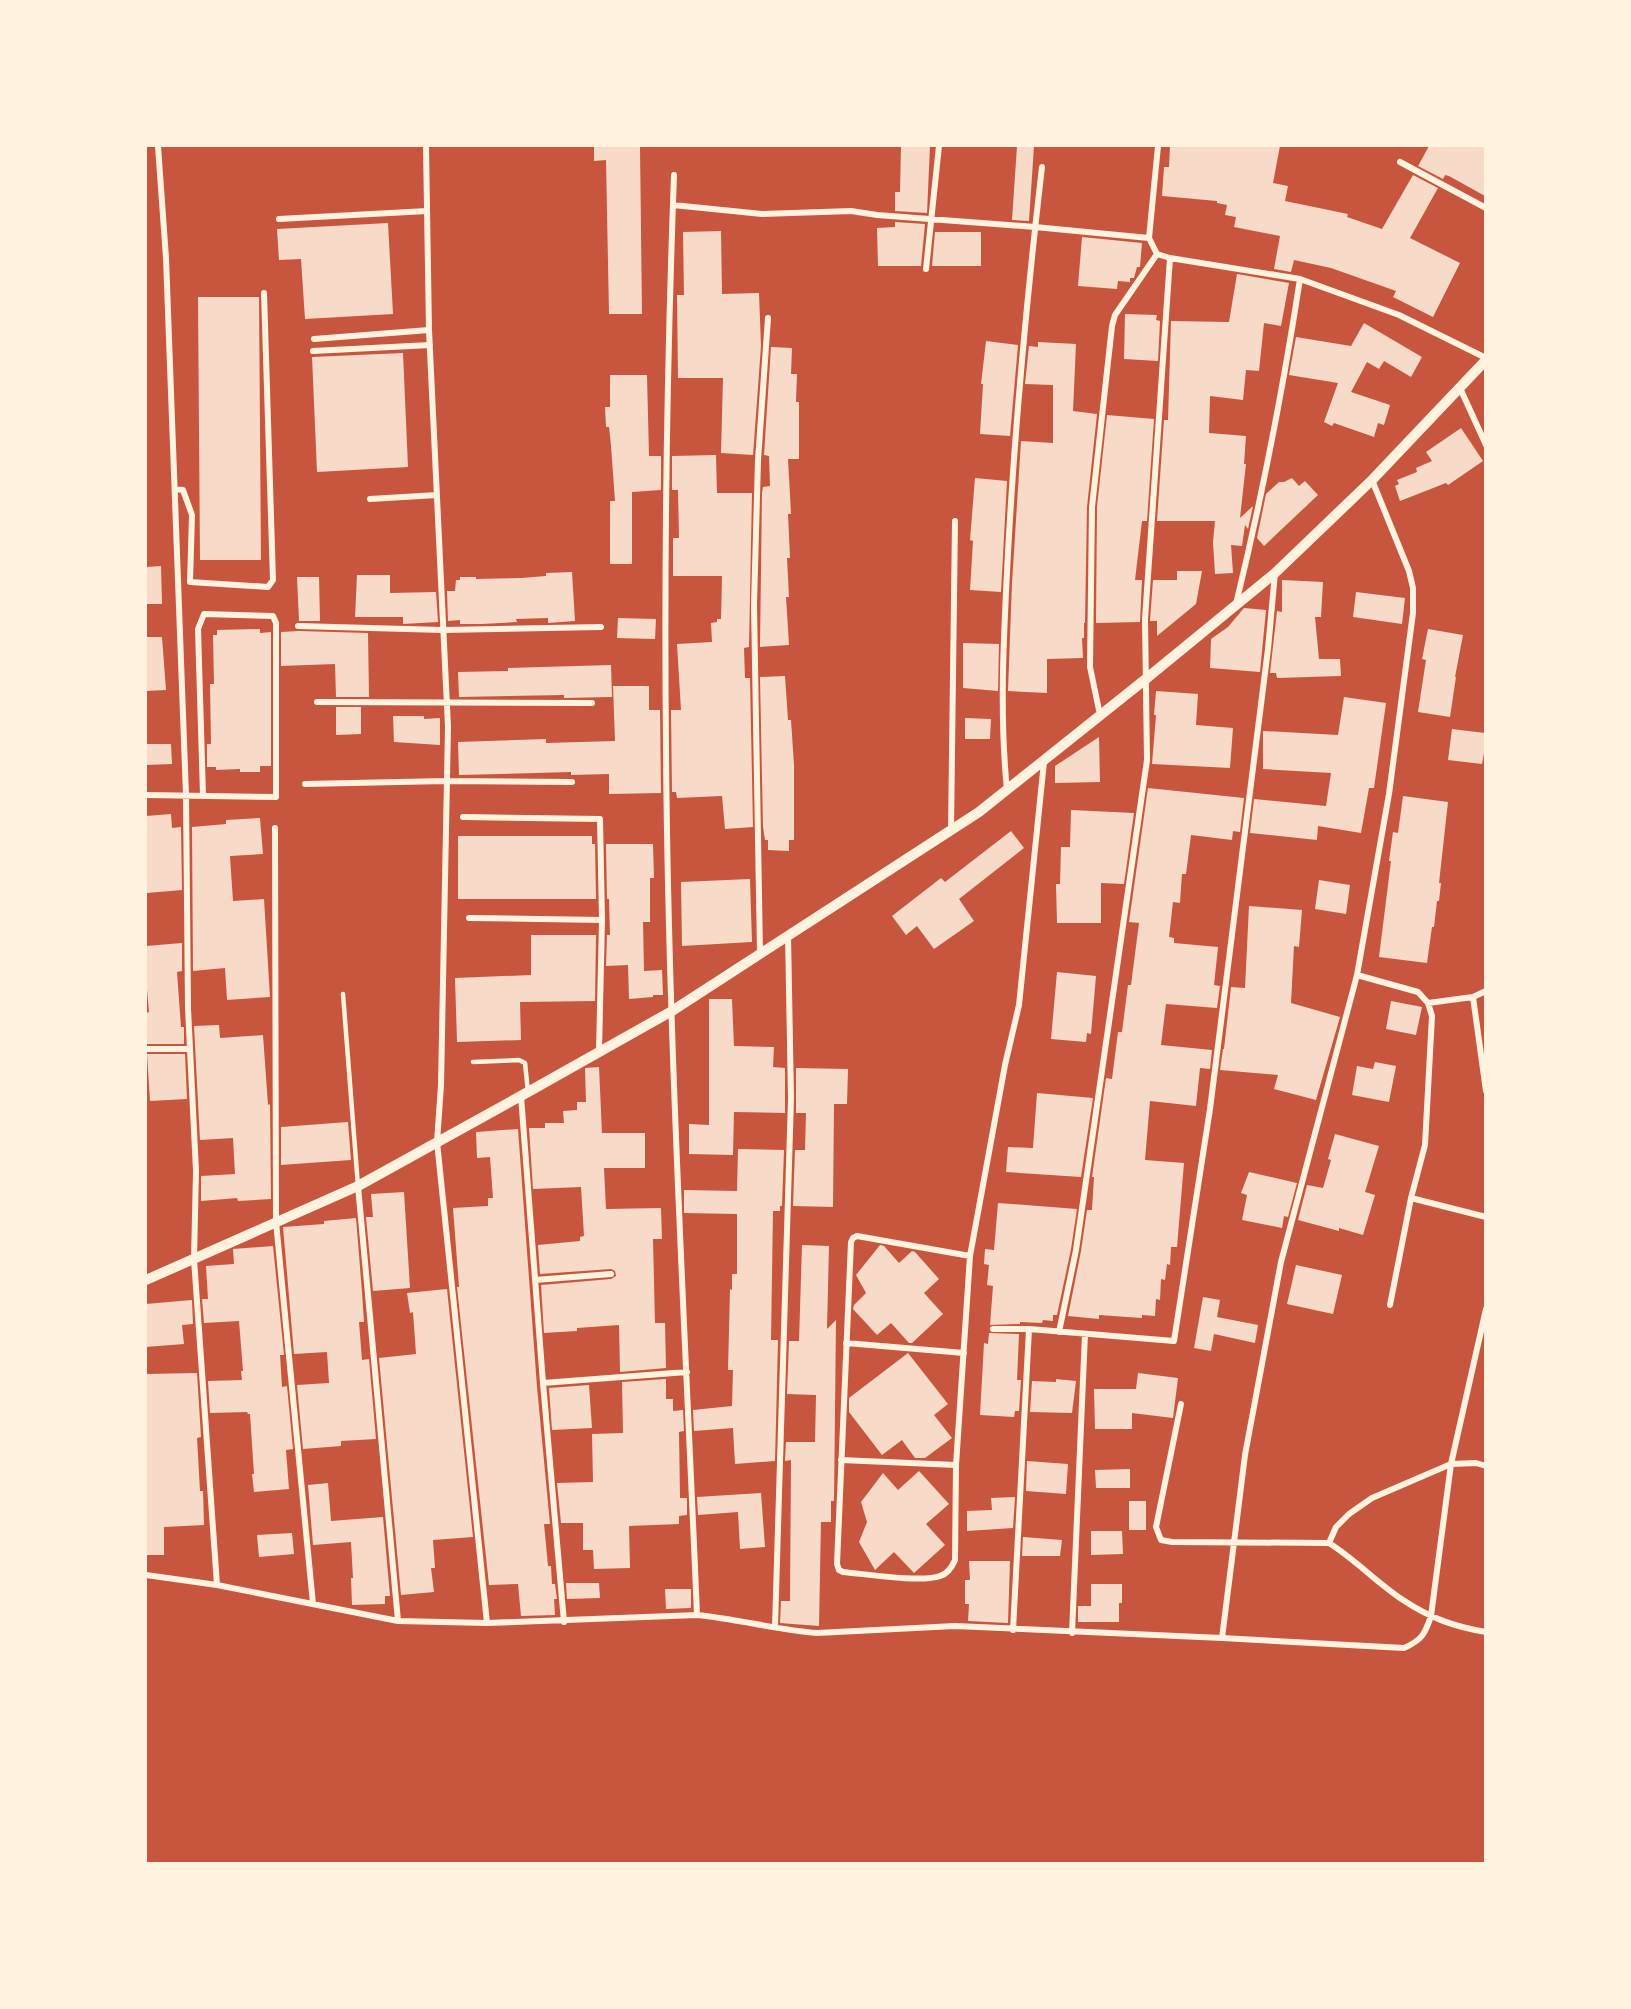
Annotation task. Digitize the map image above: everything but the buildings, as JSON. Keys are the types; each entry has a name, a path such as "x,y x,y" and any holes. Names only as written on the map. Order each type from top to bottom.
{"street":[{"path":"158,146 166,258 186,795 190,1049 196,1171 194,1258 217,1585"},
{"path":"426,146 429,330 447,702 441,1085 437,1142 487,1623"},
{"path":"926,269 939,146"},
{"path":"146,1280 358,1186 672,1011 979,812 1275,573 1372,480 1485,359 1399,315 1300,279 1157,254 1149,238 1158,146"},
{"path":"1400,162 1485,208"},
{"path":"1007,790 1002,746 1004,621 1013,454 1042,167"},
{"path":"674,175 670,300 666,748 672,1011 697,1615"},
{"path":"673,205 762,214 851,211 1149,238"},
{"path":"279,219 427,211"},
{"path":"1100,716 1090,667 1092,507 1109,348 1115,315 1157,254"},
{"path":"1059,1332 1076,1250 1147,760 1145,619 1170,258"},
{"path":"1235,605 1257,520 1289,352 1300,279"},
{"path":"175,489 183,490 192,515 190,582 268,587 273,580 264,293"},
{"path":"760,953 754,605 758,460 768,318"},
{"path":"314,339 429,330"},
{"path":"313,351 430,345"},
{"path":"1459,387 1485,445"},
{"path":"1222,1638 1245,1455 1281,1262 1357,975 1389,794 1413,613 1413,588 1409,571 1372,480"},
{"path":"370,499 437,495"},
{"path":"951,831 955,521"},
{"path":"993,1329 1029,1329 1174,1341 1210,1109 1268,649 1275,573"},
{"path":"146,795 276,797 276,623 273,616 204,614 201,620 198,629 203,795"},
{"path":"298,626 443,630 601,627"},
{"path":"317,702 592,703"},
{"path":"970,1256 858,1236 853,1238 846,1343 838,1570 928,1579 943,1576 955,1560 956,1465 970,1256 1005,1065 1019,1005 1044,761"},
{"path":"305,784 446,781 572,783"},
{"path":"463,817 600,819 602,920 599,1052"},
{"path":"274,828 276,1222 313,1604"},
{"path":"469,918 602,920"},
{"path":"775,1627 791,1098 788,935"},
{"path":"1357,975 1418,992 1428,1003 1432,1016 1427,1128 1390,1305"},
{"path":"1428,1003 1473,997 1485,991"},
{"path":"1473,997 1485,1091"},
{"path":"147,1049 190,1049"},
{"path":"524,1094 535,1280 564,1622"},
{"path":"358,1186 398,1621"},
{"path":"1412,1198 1485,1217"},
{"path":"535,1280 611,1274"},
{"path":"146,1575 217,1585 398,1621 564,1622 697,1615 817,1633 955,1626 1404,1648 1416,1642 1426,1632 1431,1616 1451,1464 1485,1309"},
{"path":"1013,1630 1029,1329"},
{"path":"1072,1633 1085,1334"},
{"path":"846,1343 964,1353"},
{"path":"543,1383 687,1372"},
{"path":"1181,1404 1156,1527 1161,1540 1172,1542 1329,1543 1350,1556 1402,1600 1455,1627 1485,1632"},
{"path":"841,1460 956,1465"},
{"path":"1329,1543 1336,1527 1349,1514 1372,1498 1451,1464 1476,1463 1485,1466"}],"lane":[{"path":"343,994 358,1186"},
{"path":"473,1062 519,1060 525,1063 524,1094"}]}
